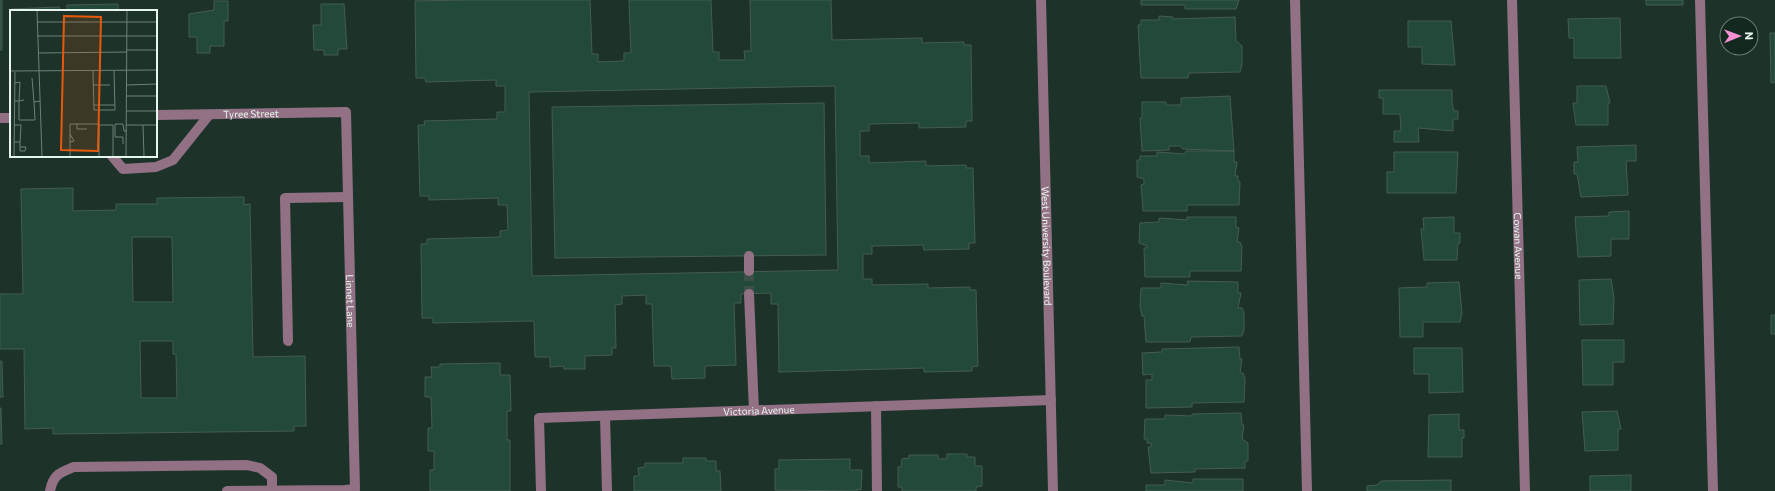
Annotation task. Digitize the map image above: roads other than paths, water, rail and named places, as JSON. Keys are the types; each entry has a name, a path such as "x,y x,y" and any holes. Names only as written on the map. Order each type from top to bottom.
{"street":[{"name":"West University Boulevard","path":"1040,0 1053,491"},
{"path":"1295,0 1308,491"},
{"name":"Cowan Avenue","path":"1512,0 1525,491"},
{"path":"1700,0 1713,491"},
{"name":"Tyree Street","path":"157,115 346,112"},
{"name":"Linnet Lane","path":"345,491 356,489 346,112"},
{"path":"113,157 123,169 156,167 173,160 209,114"},
{"path":"288,341 285,198 348,197"},
{"path":"748,272 749,256"},
{"path":"749,294 754,411"},
{"name":"Victoria Avenue","path":"541,491 539,418 1050,400"},
{"path":"876,406 878,491"},
{"path":"606,416 607,491"},
{"path":"50,491 52,481 61,472 74,467 239,465 260,468 272,477 272,490"},
{"path":"227,491 345,491"}],"tunnel":[{"path":"749,271 749,294"}]}
